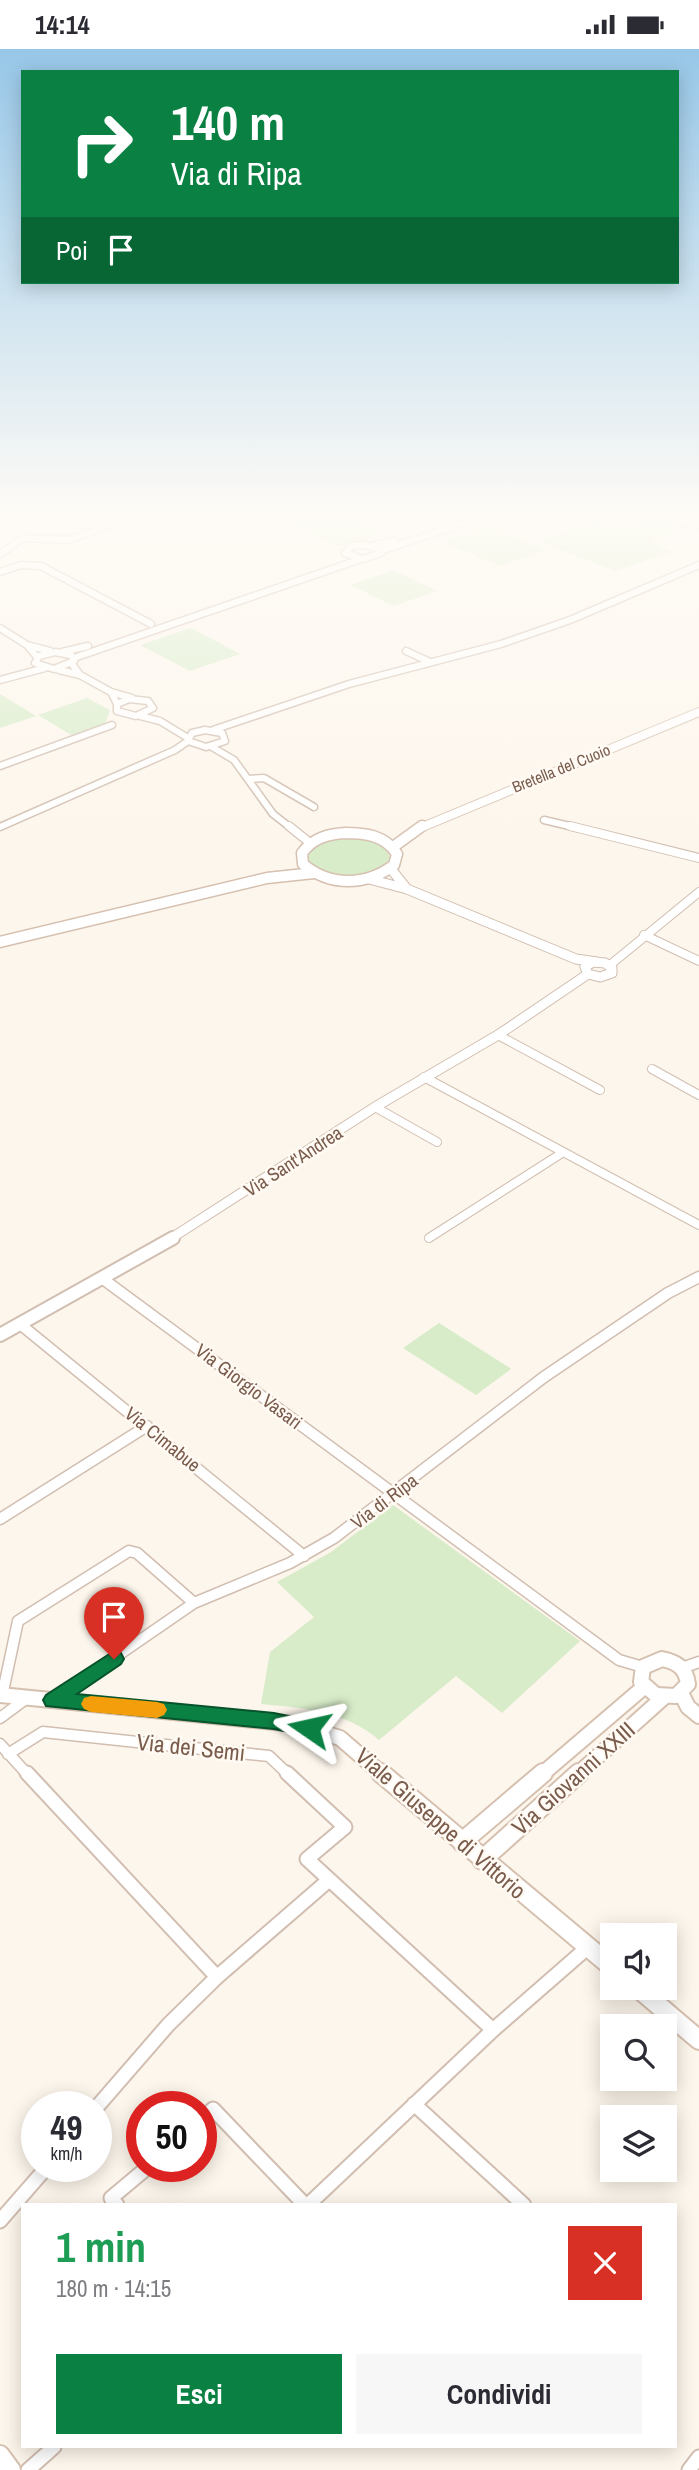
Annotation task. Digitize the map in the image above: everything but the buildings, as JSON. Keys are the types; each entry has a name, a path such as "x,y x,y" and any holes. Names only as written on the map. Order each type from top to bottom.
{"main road":[{"name":"Bretella del Cuoio","path":"376,837 424,826 699,712"},
{"name":"Bretella del Cuoio","path":"310,843 322,837 353,833 376,837 393,847 424,826"},
{"path":"310,843 302,853 302,861 314,873"},
{"path":"0,942 267,878 314,873 344,881 369,879 391,869 397,858 393,847"},
{"path":"267,878 302,861"},
{"path":"662,1660 682,1668 688,1683 681,1693 664,1697 652,1694 642,1677 662,1660"},
{"name":"Via Giovanni XXIII","path":"462,1842 642,1677"},
{"path":"681,1693 688,1707 699,1716"},
{"name":"Viale Giuseppe di Vittorio","path":"1,1695 274,1721 340,1738 600,1958"},
{"name":"Via Giovanni XXIII","path":"482,1860 664,1697"},
{"path":"652,2000 699,2040"},
{"path":"0,2455 11,2470"}],"street":[{"path":"0,675 59,652 151,624"},
{"path":"53,669 178,624"},
{"path":"177,729 213,730 349,684 501,644 559,624"},
{"path":"0,628 27,645 59,652 73,661 80,675"},
{"path":"27,645 36,660 45,668"},
{"path":"405,651 430,662"},
{"path":"0,680 45,668 80,675 111,692 148,701 160,720"},
{"path":"111,692 118,713 160,720 177,729 196,746"},
{"path":"117,704 134,699"},
{"path":"138,716 153,708"},
{"path":"0,766 112,725"},
{"path":"212,747 223,739 229,725"},
{"path":"213,730 223,739 226,753"},
{"path":"175,750 198,731"},
{"path":"0,827 175,750 196,746 212,747 226,753 273,814 310,843"},
{"path":"248,779 264,778 314,807"},
{"path":"544,820 699,858"},
{"path":"295,831 322,837"},
{"path":"391,869 407,889"},
{"path":"369,879 407,889 576,959 603,963 612,973 587,975"},
{"path":"587,975 587,965 603,963 619,955 699,892"},
{"path":"644,936 699,961"},
{"path":"576,959 587,975"},
{"name":"Via Sant'Andrea","path":"0,1335 103,1279 219,1210 375,1107 498,1035 587,975"},
{"path":"498,1035 600,1090"},
{"path":"652,1069 699,1095"},
{"path":"424,1077 699,1225"},
{"path":"375,1107 437,1142"},
{"path":"429,1238 562,1153"},
{"name":"Via di Ripa","path":"53,1700 194,1603 304,1556 334,1538 544,1377 668,1293 699,1277"},
{"name":"Via Giorgio Vasari","path":"103,1279 642,1677"},
{"name":"Via Cimabue","path":"20,1324 304,1556"},
{"path":"0,1518 147,1426"},
{"path":"1,1695 19,1621 130,1551 137,1553 194,1603"},
{"path":"682,1668 699,1662"},
{"path":"0,1718 27,1698"},
{"name":"Via dei Semi","path":"4,1749 43,1732 269,1756 345,1827 307,1859 493,2030"},
{"path":"4,1749 216,1977"},
{"path":"111,2091 167,2025 216,1977 329,1880"},
{"path":"309,2203 493,2030 587,1948"},
{"path":"414,2104 522,2203"},
{"path":"217,2113 305,2203"},
{"path":"0,2221 34,2182"},
{"path":"115,2203 111,2199 131,2182"},
{"path":"28,2470 53,2448"},
{"path":"689,2470 699,2457"}],"green space":[{"path":"191,628 240,654 190,671 140,645"},
{"path":"0,694 36,716 0,728"},
{"path":"87,698 110,710 105,724 73,736 38,715"},
{"path":"354,837 376,842 384,848 390,857 386,866 348,876 331,873 310,864 308,857 315,846 327,841"},
{"path":"439,1323 511,1369 476,1395 403,1348"},
{"path":"393,1505 580,1641 502,1713 456,1676 379,1740 366,1730 338,1717 261,1704 270,1652 314,1617 277,1582 331,1552"}],"slow traffic":[{"path":"91,1704 157,1710"}],"route":[{"path":"114,1659 53,1700 274,1721 309,1728"}]}
